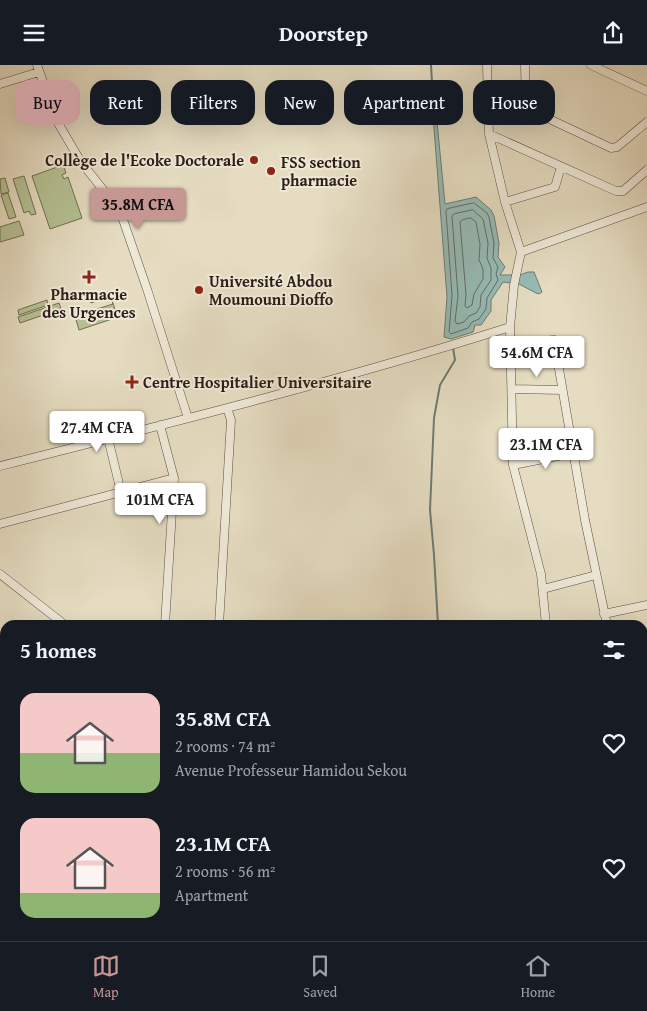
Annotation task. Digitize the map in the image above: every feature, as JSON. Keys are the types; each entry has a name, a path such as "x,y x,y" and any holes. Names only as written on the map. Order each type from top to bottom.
{"street":[{"path":"487,65 489,134 521,252 514,285 510,327 514,465 544,589 546,620"},
{"path":"525,65 526,105 528,109 611,148 617,147 647,122"},
{"path":"591,65 647,91"},
{"path":"0,84 38,68 58,123 70,144 90,175 120,211 188,417"},
{"path":"489,134 620,192 647,170"},
{"path":"506,202 556,187 561,167"},
{"path":"521,252 647,207"},
{"path":"0,466 227,408 450,346 510,327"},
{"path":"510,344 554,341 573,453 606,620"},
{"path":"512,389 562,390"},
{"path":"219,620 231,420 227,408"},
{"path":"160,425 174,478 165,620"},
{"path":"108,438 121,492"},
{"path":"514,465 573,453"},
{"path":"0,524 174,478"},
{"path":"0,574 59,620"},
{"path":"544,589 596,575"},
{"path":"604,614 647,605"}],"green space":[{"path":"63,165 66,173 62,175 64,179 68,177 82,218 50,229 32,176"},
{"path":"24,176 36,214 31,215 29,211 24,213 13,179"},
{"path":"5,178 9,192 1,194 0,179"},
{"path":"8,193 16,217 9,219 1,195"},
{"path":"19,221 24,235 0,242 0,227"},
{"path":"111,291 111,296 91,303 89,297"},
{"path":"47,300 48,305 19,315 18,310"},
{"path":"112,301 118,317 79,330 75,316 113,304"},
{"path":"59,303 61,309 20,323 18,317"}],"water":[{"path":"434,125 437,125 445,204 476,197 491,210 494,216 499,243 498,257 505,267 500,275 520,275 534,272 542,292 539,294 519,284 503,282 491,300 491,311 481,325 475,325 473,332 451,339 444,337 447,297"}],"waterway":[{"path":"431,65 432,80"},
{"path":"438,620 430,510 434,418 440,385 455,360 453,348"}],"place":[{"name":"Collège de l'Ecoke Doctorale","path":"254,160"},
{"name":"FSS section pharmacie","path":"271,171"},
{"name":"Pharmacie des Urgences","path":"89,277"},
{"name":"Université Abdou Moumouni Dioffo","path":"199,290"},
{"name":"Centre Hospitalier Universitaire","path":"132,382"}]}
